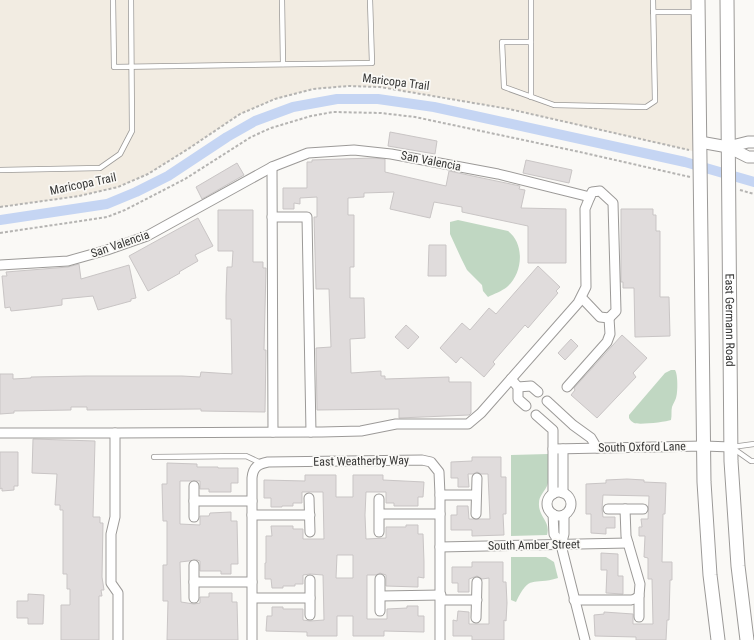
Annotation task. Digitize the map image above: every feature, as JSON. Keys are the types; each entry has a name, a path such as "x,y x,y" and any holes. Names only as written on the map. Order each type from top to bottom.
{"main road":[{"name":"East Germann Road","path":"727,0 728,161 732,185 731,447 738,566 747,640"},
{"path":"698,6 697,148 701,178 706,524 710,575 718,640"}],"street":[{"path":"697,148 728,147 754,142"},
{"path":"728,147 748,157 754,157"},
{"name":"San Valencia","path":"0,266 68,260 107,250 147,236 272,167 308,153 354,150 391,154 498,174 590,197 592,192 600,191 614,203 616,311 609,318"},
{"path":"272,167 273,432"},
{"path":"0,433 311,432 361,431 396,424 468,424 481,413 578,303 586,287 585,209 590,197"},
{"path":"272,217 307,217 311,432"},
{"path":"567,387 607,342 610,334 609,318 600,317 581,297"},
{"path":"511,379 518,387 518,400 526,406"},
{"path":"518,387 531,386 538,392"},
{"path":"547,401 573,425 591,438 597,448"},
{"path":"548,426 560,413"},
{"path":"536,415 553,430 553,494 548,500 547,504 550,512 553,514 560,516 564,515 569,510 571,502 563,493 553,494"},
{"path":"114,433 115,518 111,534 111,583 118,593 118,640"},
{"name":"South Oxford Lane","path":"553,449 704,446 731,447"},
{"path":"563,449 563,493"},
{"name":"East Weatherby Way","path":"259,464 414,460 431,462 439,472 441,598 440,640"},
{"path":"252,640 252,471 259,464"},
{"path":"476,514 477,478"},
{"path":"194,486 194,517"},
{"path":"440,495 476,495"},
{"path":"309,498 310,532"},
{"path":"379,498 379,532"},
{"path":"194,501 252,501"},
{"path":"608,509 643,509"},
{"path":"625,509 626,536 640,584 639,617"},
{"path":"380,514 440,514"},
{"path":"553,514 554,534 561,545 585,640"},
{"path":"252,515 310,515"},
{"path":"561,545 564,534 564,515"},
{"name":"South Amber Street","path":"440,547 628,543"},
{"path":"194,565 194,598"},
{"path":"380,579 380,611"},
{"path":"310,580 310,615"},
{"path":"194,582 252,582"},
{"path":"476,618 477,582"},
{"path":"381,596 477,600"},
{"path":"574,600 630,600 639,596"},
{"path":"253,598 310,598"}],"lane":[{"path":"112,0 114,67 372,63 370,0"},
{"path":"0,170 100,168 120,154 132,131 131,0"},
{"path":"282,0 283,64"},
{"path":"531,0 531,97"},
{"path":"531,42 502,42 504,87 554,105 646,107 655,101 653,0"},
{"path":"653,12 698,6"},
{"path":"731,447 754,444"},
{"path":"731,447 751,461 754,461"},
{"path":"154,457 246,456 259,464"}],"path":[{"name":"Maricopa Trail","path":"0,207 79,196 118,187 148,174 240,114 275,98 313,89 348,86 380,87 509,109 697,148"},
{"path":"732,185 754,194"}],"shaded area":[{"path":"0,0 700,0 701,153 509,109 380,87 348,86 313,89 275,99 240,114 148,174 118,187 79,196 0,207"}],"green space":[{"path":"458,220 508,231 513,237 517,243 520,259 516,274 507,287 488,297 483,291 482,285 467,270 450,234 450,222"},
{"path":"675,370 677,375 677,396 672,407 671,420 637,424 630,420 629,415 665,373"},
{"path":"548,454 548,483 539,501 540,512 546,522 548,530 547,535 511,536 511,455"},
{"path":"511,557 546,557 554,562 558,578 532,582 525,587 516,602 511,600"}],"building":[{"path":"390,132 437,141 435,154 388,146"},
{"path":"385,159 385,172 446,186 449,171 520,186 519,189 525,190 521,208 566,209 566,263 528,263 528,226 462,212 462,207 434,202 430,218 390,209 394,192 364,193 364,197 348,198 348,215 354,215 354,267 350,267 350,298 364,298 365,338 350,339 351,373 381,371 381,376 385,376 385,379 449,377 449,382 471,382 471,413 469,415 399,418 399,409 317,410 316,348 331,347 329,289 316,289 314,217 317,217 317,197 300,198 300,204 294,203 294,209 283,209 283,188 307,188 307,162 312,162 312,160"},
{"path":"526,160 572,170 569,183 523,173"},
{"path":"237,163 244,175 202,199 196,187"},
{"path":"621,209 653,209 653,215 656,215 656,231 660,231 660,297 669,297 670,336 635,337 634,288 623,288 623,282 621,282"},
{"path":"218,210 253,210 253,262 263,262 263,268 266,268 264,350 266,350 265,412 201,411 201,409 87,410 87,407 71,407 71,410 14,411 14,413 0,414 0,374 13,374 13,379 31,377 86,376 200,377 201,372 232,374 231,319 226,319 226,296 227,267 232,267 233,251 218,251"},
{"path":"198,218 213,246 195,255 198,261 148,291 129,256"},
{"path":"429,245 446,245 446,276 428,276"},
{"path":"79,264 81,279 129,265 136,298 131,299 131,301 98,310 93,296 62,299 62,305 40,308 11,311 10,307 5,308 2,276 7,276 6,272 68,267"},
{"path":"538,266 560,287 556,291 558,293 528,328 525,325 493,362 495,364 484,377 461,357 456,363 440,348 462,323 470,330 489,308 496,314"},
{"path":"406,325 419,337 408,349 395,337"},
{"path":"622,335 647,358 633,373 636,377 597,418 571,395 575,390 574,388"},
{"path":"571,339 578,346 565,360 558,353"},
{"path":"33,439 95,441 93,517 100,517 100,523 103,523 102,577 104,590 101,590 102,596 99,596 99,640 61,640 61,605 70,605 70,589 67,589 67,574 63,574 63,510 60,510 60,505 55,505 57,474 32,473"},
{"path":"0,452 18,452 18,486 14,486 14,490 2,491 2,488 0,489"},
{"path":"472,457 501,457 501,477 506,477 506,514 503,514 504,535 472,536 472,530 451,530 451,515 457,515 457,506 468,506 469,519 490,519 488,474 481,474 477,472 468,474 469,487 458,487 458,478 451,478 451,462 472,461"},
{"path":"167,463 197,464 197,467 238,468 238,483 231,483 231,492 209,492 209,489 200,489 200,481 180,481 180,524 200,525 200,516 209,516 210,513 231,512 231,521 237,521 238,564 231,564 231,574 221,574 221,571 200,571 200,561 197,560 180,562 181,602 194,604 200,603 200,597 209,597 209,593 232,593 232,602 237,602 238,640 167,640 168,601 163,601 163,565 167,565 167,521 163,521 162,484 167,484"},
{"path":"305,475 336,475 336,497 353,497 353,475 383,475 383,480 424,482 423,497 418,497 418,506 394,506 394,503 386,503 386,492 366,492 365,515 366,539 386,538 386,527 406,527 406,525 418,525 418,534 423,534 424,562 424,578 418,577 418,587 386,586 386,575 380,573 376,575 367,575 367,619 387,619 387,609 418,606 418,616 424,616 424,632 384,631 384,636 353,636 353,616 337,616 337,636 307,636 307,632 266,631 267,616 272,616 272,607 283,607 283,609 303,609 303,620 324,620 323,575 303,575 303,584 283,586 283,588 272,588 271,579 265,579 266,536 272,536 271,526 293,526 293,529 303,529 303,539 324,539 323,492 302,492 302,503 293,503 293,506 271,507 271,498 264,498 264,480 305,481","holes":["337,555 353,555 353,578 336,578"]},
{"path":"606,480 644,480 644,482 666,483 665,514 663,514 662,562 672,562 672,580 670,580 669,620 667,620 666,640 636,640 636,637 595,636 594,615 604,614 604,612 633,614 633,624 653,624 652,579 648,579 648,558 644,557 645,536 639,536 639,527 642,527 641,519 648,519 649,496 603,495 603,517 615,517 615,528 606,528 606,534 591,533 591,514 586,514 586,484 606,483"},
{"path":"601,553 618,554 618,576 623,576 623,594 606,593 607,570 601,570"},
{"path":"472,562 503,562 503,582 506,582 507,603 506,621 504,620 504,640 472,640 472,636 453,636 453,620 457,621 458,611 469,612 469,624 489,624 489,578 482,579 477,576 469,579 469,592 458,592 458,583 452,583 452,567 472,567"},
{"path":"28,594 44,595 43,624 28,624 28,618 17,618 17,601 28,601"}],"waterway":[{"path":"0,220 107,204 168,176 227,137 255,121 293,107 337,99 378,99 434,107 685,162 754,182"}]}
